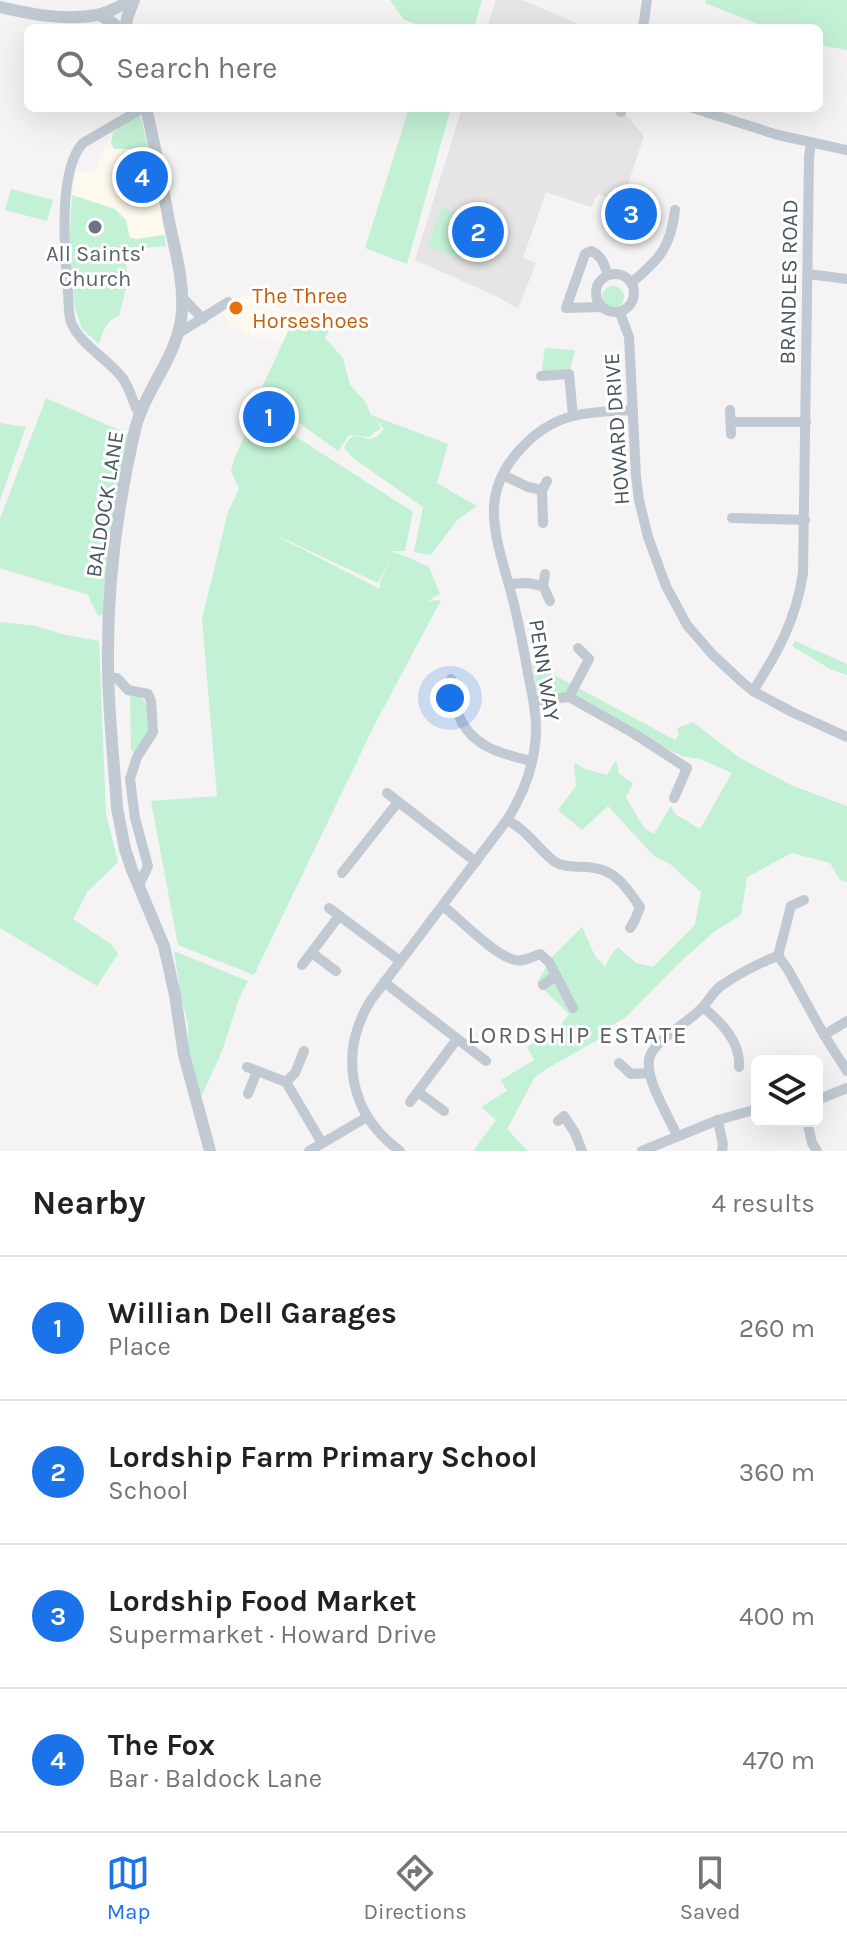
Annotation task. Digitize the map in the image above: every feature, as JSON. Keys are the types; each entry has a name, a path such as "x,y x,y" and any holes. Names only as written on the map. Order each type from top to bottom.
{"street":[{"path":"0,7 63,17 100,15 134,0"},
{"path":"126,24 134,0"},
{"path":"643,24 645,0"},
{"path":"100,15 114,24"},
{"path":"138,112 80,146 73,159 66,205 65,258 70,320 79,336 106,359 129,388 139,414"},
{"name":"BALDOCK LANE","path":"146,112 161,171 179,271 182,314 179,333 167,362 139,414 124,481 115,546 108,626 117,808 125,849 164,946 184,1055 210,1151"},
{"path":"704,112 811,143 847,150"},
{"name":"BRANDLES ROAD","path":"753,691 782,644 797,605 803,573 811,143"},
{"path":"631,283 648,269 670,240 675,210"},
{"path":"602,307 566,308 585,254 591,251 597,253 608,275"},
{"path":"808,274 847,279"},
{"path":"608,275 621,275 634,289 632,302 620,313 611,312 598,301 597,286 608,275"},
{"path":"182,297 203,319"},
{"path":"179,333 228,302"},
{"name":"HOWARD DRIVE","path":"620,313 629,337 639,500 648,537 666,586 687,625 727,669 753,691 847,737"},
{"path":"541,376 569,374 573,416"},
{"path":"129,388 151,392"},
{"name":"PENN WAY","path":"400,1151 385,1140 367,1117 356,1094 352,1054 357,1031 364,1010 507,820 523,791 536,730 534,701 499,547 493,509 495,495 510,462 528,441 555,423 573,416 633,410"},
{"path":"731,434 730,416 806,422"},
{"path":"503,475 528,487 545,485 543,523"},
{"path":"732,518 805,520"},
{"path":"746,518 746,531"},
{"path":"545,574 543,586 550,601"},
{"path":"509,584 543,586"},
{"path":"569,697 589,659 578,648"},
{"name":"BALDOCK LANE","path":"109,678 117,678 128,690 148,694 151,701 153,732 137,757 130,779 135,818 148,866 139,885"},
{"path":"451,679 459,717 475,740 499,753 531,761"},
{"path":"534,701 569,697 687,768 674,798"},
{"path":"436,704 455,702"},
{"path":"387,793 476,862"},
{"path":"342,873 398,802"},
{"path":"507,820 523,830 555,862 572,867 605,869 617,879 640,907 630,928"},
{"path":"352,861 363,868"},
{"path":"778,956 791,906 804,900"},
{"path":"443,906 506,956 520,961 540,954 549,962 573,1008"},
{"path":"329,908 400,961"},
{"path":"302,965 339,916"},
{"path":"312,953 336,971"},
{"path":"677,1136 650,1073 648,1063 651,1051 703,1007 721,985 778,956"},
{"path":"778,956 847,1071"},
{"path":"543,985 556,975"},
{"path":"384,982 486,1061"},
{"path":"703,1007 719,1021 736,1046 740,1057 739,1067"},
{"path":"824,1035 847,1021"},
{"path":"410,1102 457,1039"},
{"path":"286,1082 295,1073 304,1051"},
{"path":"619,1063 631,1074 650,1073"},
{"path":"248,1094 252,1069 286,1082 322,1143"},
{"path":"823,1098 847,1088"},
{"path":"418,1092 444,1111"},
{"path":"642,1151 718,1120 751,1111"},
{"path":"558,1121 564,1116 582,1151"},
{"path":"309,1151 367,1117"},
{"path":"718,1120 722,1151"},
{"path":"808,1127 817,1151"}],"shaded area":[{"path":"496,0 522,0 579,24 488,24"},
{"path":"145,112 155,150 164,235 136,239 128,236 126,220 72,195 75,173 97,171 114,129"},
{"path":"461,112 620,112 644,136 622,202 598,194 591,207 546,192 523,258 536,263 518,309 415,260"},
{"path":"247,294 285,310 334,320 329,330 290,327 283,342 245,334 230,323 223,314 222,306"}],"green space":[{"path":"390,0 482,0 475,24 415,24 403,19"},
{"path":"706,0 847,0 847,50 823,46 823,24 758,24 705,3"},
{"path":"408,112 450,112 407,264 365,248"},
{"path":"140,114 148,147 114,149 111,142 113,132"},
{"path":"11,189 53,200 47,221 5,210"},
{"path":"72,195 115,209 126,220 130,238 164,235 166,246 131,249 130,254 125,255 128,281 119,316 108,323 99,344 82,329 75,308 69,248"},
{"path":"441,207 493,225 480,265 428,247"},
{"path":"609,286 617,286 624,297 617,308 609,308 602,301 602,293"},
{"path":"290,327 329,330 325,338 343,358 350,385 365,401 371,415 448,444 437,483 477,506 457,520 431,555 414,552 423,507 353,458 344,448 352,437 370,439 379,435 384,429 376,419 381,428 369,437 349,435 338,451 292,418 296,409 260,392"},
{"path":"545,348 575,350 569,374 541,376"},
{"path":"46,398 130,435 105,614 98,616 88,595 0,568 0,519"},
{"path":"255,414 284,429 413,512 405,551 392,552 429,567 440,594 428,601 441,600 374,726 254,975 178,945 151,801 217,796 202,619 228,512 239,489 231,471","holes":["265,530 378,583 392,555 378,588"]},
{"path":"0,423 26,427 0,500"},
{"path":"0,622 36,626 99,641 106,814 118,862 88,891 73,919 111,944 118,954 97,986 0,928"},
{"path":"795,641 847,664 847,675 830,669 792,646"},
{"path":"532,663 675,740 679,734 677,728 693,722 740,758 793,786 847,806 847,882 840,880 830,863 792,853 747,877 741,915 715,931 626,1017 604,1030 606,1035 535,1077 507,1129 528,1151 473,1151 496,1120 481,1107 507,1091 501,1080 534,1060 527,1047 547,1035 553,1036 569,1014 537,983 552,957 582,927 595,956 605,967 618,947 636,963 653,967 695,925 701,892 670,864 654,856 608,806 582,830 558,810 576,786 575,763 607,775 615,761 619,774 633,783 626,797 644,828 654,834 671,806 675,814 700,829 732,773 700,759 682,756 566,694 538,697"},
{"path":"130,695 142,699 149,713 151,731 137,754 131,750"},
{"path":"174,951 248,981 200,1099 192,1070 188,1024"}],"place":[{"name":"The Fox","path":"142,177"},
{"name":"Lordship Food Market","path":"631,214"},
{"name":"All Saints' Church","path":"95,227"},
{"name":"Lordship Farm Primary School","path":"478,232"},
{"name":"The Three Horseshoes","path":"236,308"},
{"name":"Willian Dell Garages","path":"269,417"}],"district":[{"name":"LORDSHIP ESTATE","path":"578,1035"}]}
